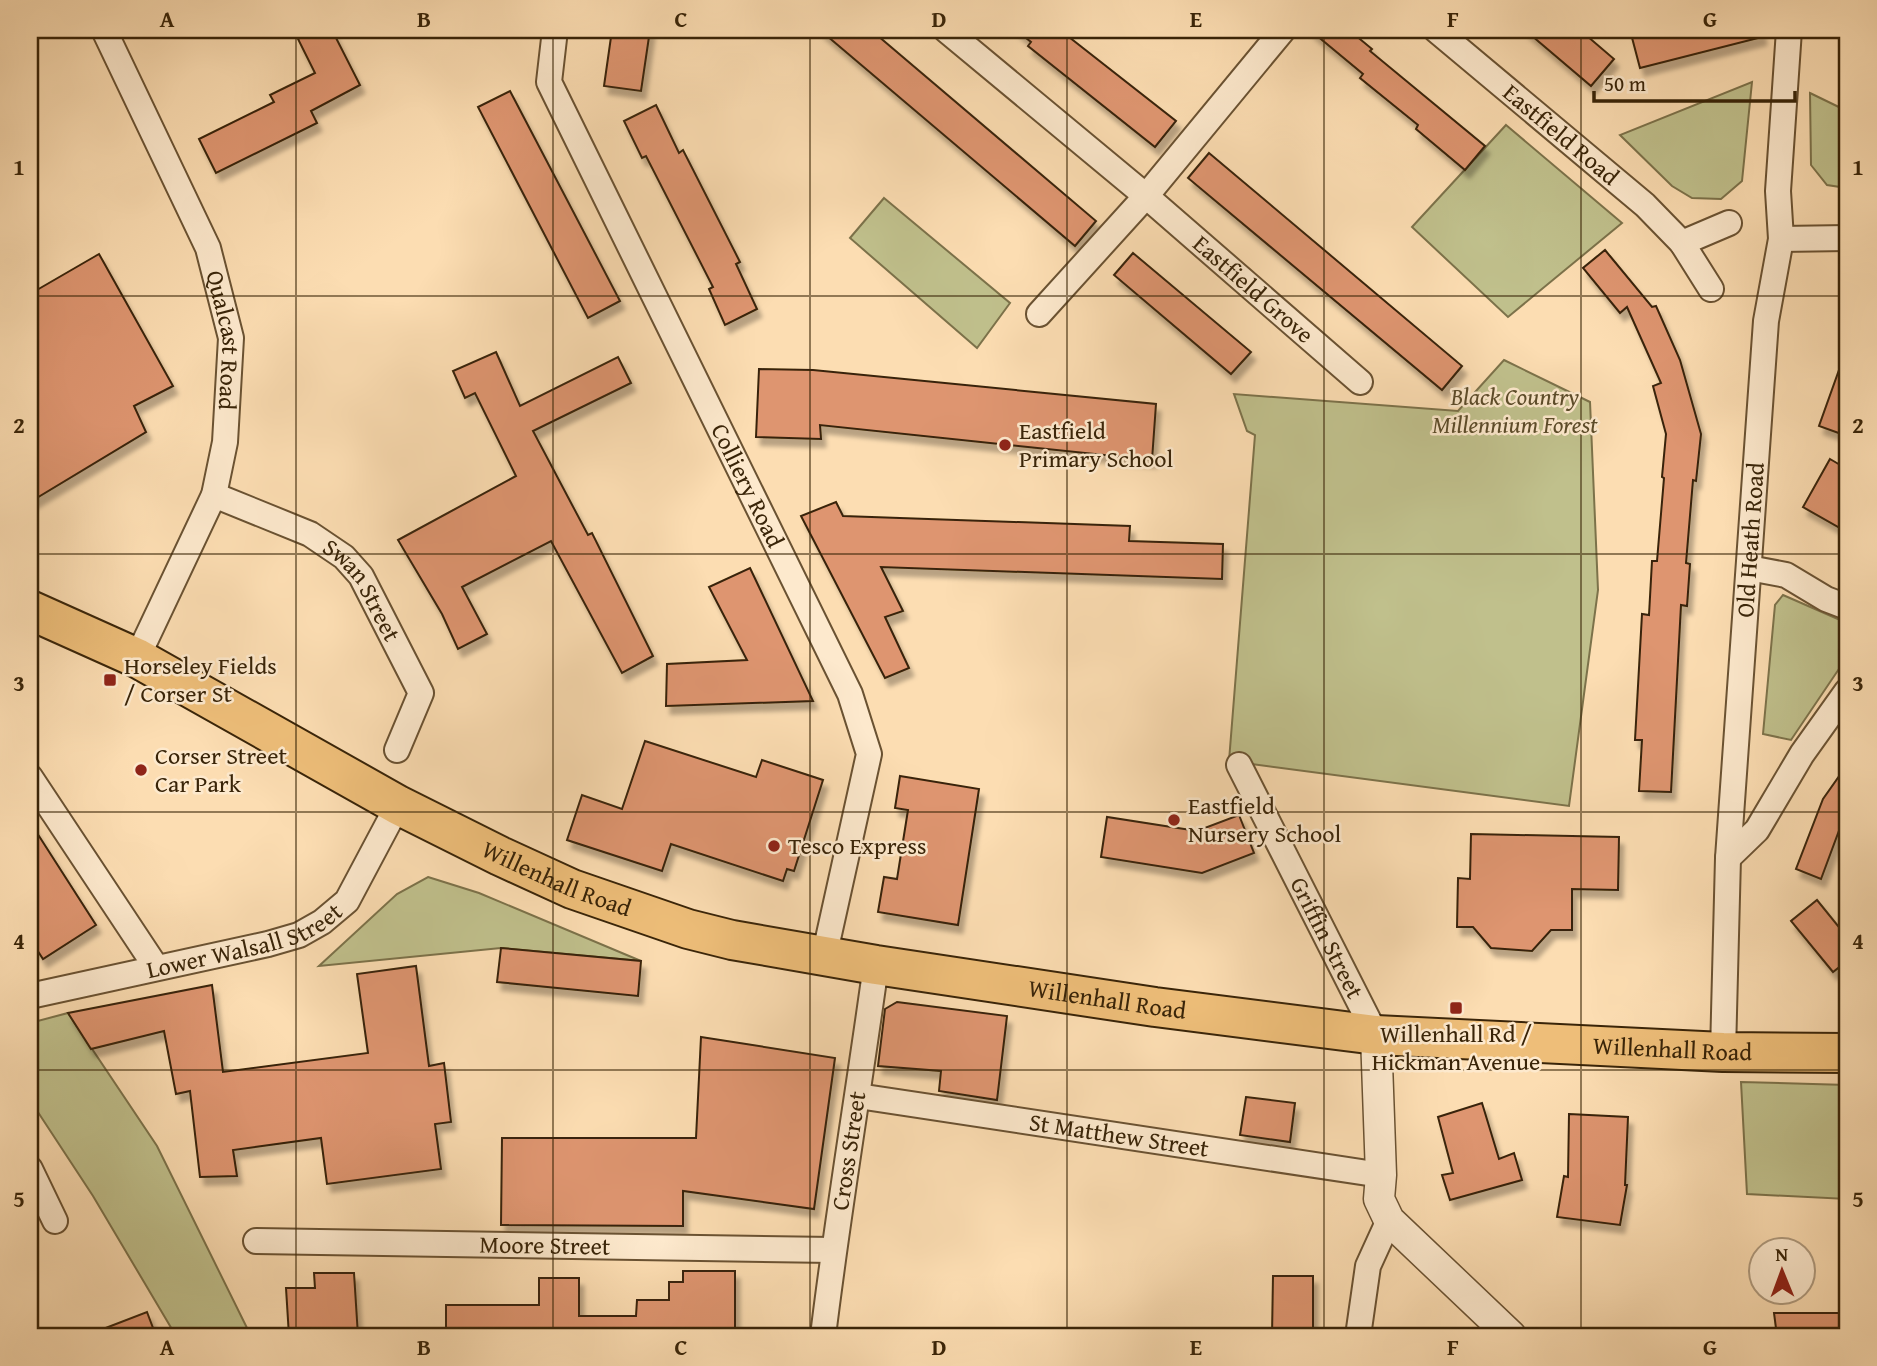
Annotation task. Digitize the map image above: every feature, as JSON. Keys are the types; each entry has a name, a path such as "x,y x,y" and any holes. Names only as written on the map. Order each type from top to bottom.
{"highway":[{"name":"Willenhall Road","path":"30,610 137,658 398,805 572,890 631,911 732,940 824,957 1154,1007 1376,1035 1723,1052 1847,1053"}],"street":[{"name":"Qualcast Road","path":"104,30 208,248 231,338 225,442 214,495 137,658"},
{"name":"Colliery Road","path":"555,30 549,82 850,694 869,754 824,957"},
{"name":"Eastfield Grove","path":"946,30 1146,195 1360,382"},
{"path":"1040,314 1146,195 1283,30"},
{"name":"Eastfield Road","path":"1436,30 1645,205 1682,243 1711,289"},
{"name":"Old Heath Road","path":"1723,1052 1728,858 1766,321 1781,239 1778,191 1789,30"},
{"path":"1682,243 1729,223"},
{"path":"1781,239 1847,238"},
{"name":"Swan Street","path":"214,495 310,534 344,557 361,576 421,693 397,750"},
{"path":"1749,568 1786,575 1825,599 1847,607"},
{"path":"1728,858 1757,830 1801,754 1847,691"},
{"name":"Griffin Street","path":"1239,765 1376,1035"},
{"path":"30,777 156,967"},
{"name":"Lower Walsall Street","path":"30,996 299,935 322,922 347,901 398,805"},
{"name":"Cross Street","path":"823,1336 833,1250 876,965"},
{"path":"1376,1035 1381,1175 1378,1199 1389,1220 1511,1336"},
{"name":"St Matthew Street","path":"858,1096 1381,1175"},
{"path":"30,1169 55,1221"},
{"path":"1358,1336 1368,1266 1389,1220"},
{"name":"Moore Street","path":"256,1241 833,1250"}],"green space":[{"path":"1752,82 1742,181 1721,199 1692,198 1672,186 1620,135"},
{"path":"1810,93 1847,111 1847,188 1827,185 1811,165"},
{"path":"1506,125 1622,223 1508,317 1412,227"},
{"path":"884,198 1010,303 977,348 850,238"},
{"name":"Black Country Millennium Forest","path":"1504,360 1590,402 1598,590 1569,806 1229,761 1255,435 1247,431 1234,394 1458,411"},
{"path":"1783,595 1847,623 1847,657 1791,740 1763,734 1775,605"},
{"path":"428,877 479,893 641,961 501,948 319,966 397,894"},
{"path":"68,1013 157,1146 251,1336 176,1336 93,1196 30,1100 30,1023"},
{"path":"1741,1082 1847,1085 1847,1199 1747,1194"}],"building":[{"path":"315,30 332,30 360,85 311,111 317,123 216,173 199,139 274,102 270,95 315,73 298,39"},
{"path":"612,30 650,30 641,91 604,86"},
{"path":"820,30 871,30 1096,221 1075,246"},
{"path":"1016,30 1060,30 1176,121 1155,147 1028,46 1031,42"},
{"path":"1310,30 1349,30 1372,49 1370,51 1485,146 1465,170 1416,129 1418,125 1360,78 1363,74"},
{"path":"1525,30 1580,30 1614,59 1591,86"},
{"path":"1630,30 1761,30 1762,37 1640,68"},
{"path":"510,91 620,301 588,318 478,107"},
{"path":"656,105 679,153 683,150 740,262 736,264 757,309 725,325 709,289 713,287 646,156 642,158 624,121"},
{"path":"1209,153 1462,366 1442,390 1188,178"},
{"path":"1605,250 1652,307 1656,306 1680,360 1701,434 1696,481 1693,480 1686,563 1690,564 1687,606 1681,605 1671,792 1639,791 1642,740 1635,740 1642,614 1649,615 1652,561 1657,561 1664,478 1666,434 1653,386 1661,383 1627,307 1620,313 1583,268"},
{"path":"1133,253 1251,352 1231,374 1114,275"},
{"path":"99,254 173,386 134,406 146,432 30,502 30,294"},
{"path":"496,352 520,406 618,357 631,383 533,431 588,535 592,533 653,656 622,673 551,541 462,587 487,634 458,649 442,614 398,540 516,476 475,393 465,398 453,371"},
{"path":"1844,356 1847,356 1847,436 1819,426"},
{"path":"759,369 813,370 1156,404 1152,460 820,425 821,439 756,437"},
{"path":"1830,459 1847,469 1847,532 1803,507"},
{"path":"836,502 843,516 1130,526 1129,541 1223,544 1222,579 881,567 903,611 885,617 909,668 885,678 801,516"},
{"path":"750,568 813,701 666,706 667,664 747,660 709,587"},
{"path":"645,741 756,777 762,760 823,780 794,871 787,869 783,881 671,844 662,871 567,840 582,795 622,809"},
{"path":"1847,765 1847,809 1821,879 1796,869 1823,799"},
{"path":"900,776 979,789 958,925 878,912 884,877 897,879 908,810 895,808"},
{"path":"1239,815 1254,853 1202,873 1101,857 1107,817 1197,831"},
{"path":"30,822 96,925 43,959 30,939"},
{"path":"1471,834 1619,837 1618,890 1572,889 1572,930 1551,930 1532,951 1491,948 1473,927 1457,927 1458,878 1470,879"},
{"path":"1817,900 1847,937 1847,961 1833,972 1791,921"},
{"path":"501,948 641,961 638,996 497,982"},
{"path":"416,966 429,1066 444,1063 451,1122 435,1124 441,1169 327,1184 321,1138 233,1150 237,1176 200,1177 190,1091 176,1094 164,1031 91,1049 68,1013 212,985 223,1072 368,1053 357,974"},
{"path":"897,1002 1007,1016 997,1100 939,1091 941,1071 878,1066 885,1009"},
{"path":"701,1037 835,1058 814,1209 683,1191 683,1226 501,1225 502,1138 696,1138"},
{"path":"1246,1097 1295,1103 1290,1142 1240,1135"},
{"path":"1482,1103 1499,1159 1514,1153 1522,1180 1450,1200 1442,1175 1453,1173 1438,1117"},
{"path":"1569,1114 1628,1117 1627,1185 1620,1225 1557,1217 1564,1176 1568,1177"},
{"path":"683,1271 735,1271 735,1336 446,1336 446,1305 539,1305 539,1278 579,1278 579,1316 636,1316 637,1300 669,1300 669,1282 683,1282"},
{"path":"314,1273 354,1273 358,1336 289,1336 286,1288 315,1288"},
{"path":"1273,1276 1313,1276 1313,1336 1272,1336"},
{"path":"147,1312 156,1336 90,1336 90,1334"},
{"path":"1774,1313 1847,1313 1847,1336 1777,1336"}],"place":[{"name":"Eastfield Primary School","path":"1005,445"},
{"name":"Horseley Fields / Corser St","path":"110,680"},
{"name":"Corser Street Car Park","path":"141,770"},
{"name":"Eastfield Nursery School","path":"1174,820"},
{"name":"Tesco Express","path":"774,846"},
{"name":"Willenhall Rd / Hickman Avenue","path":"1456,1008"}]}
